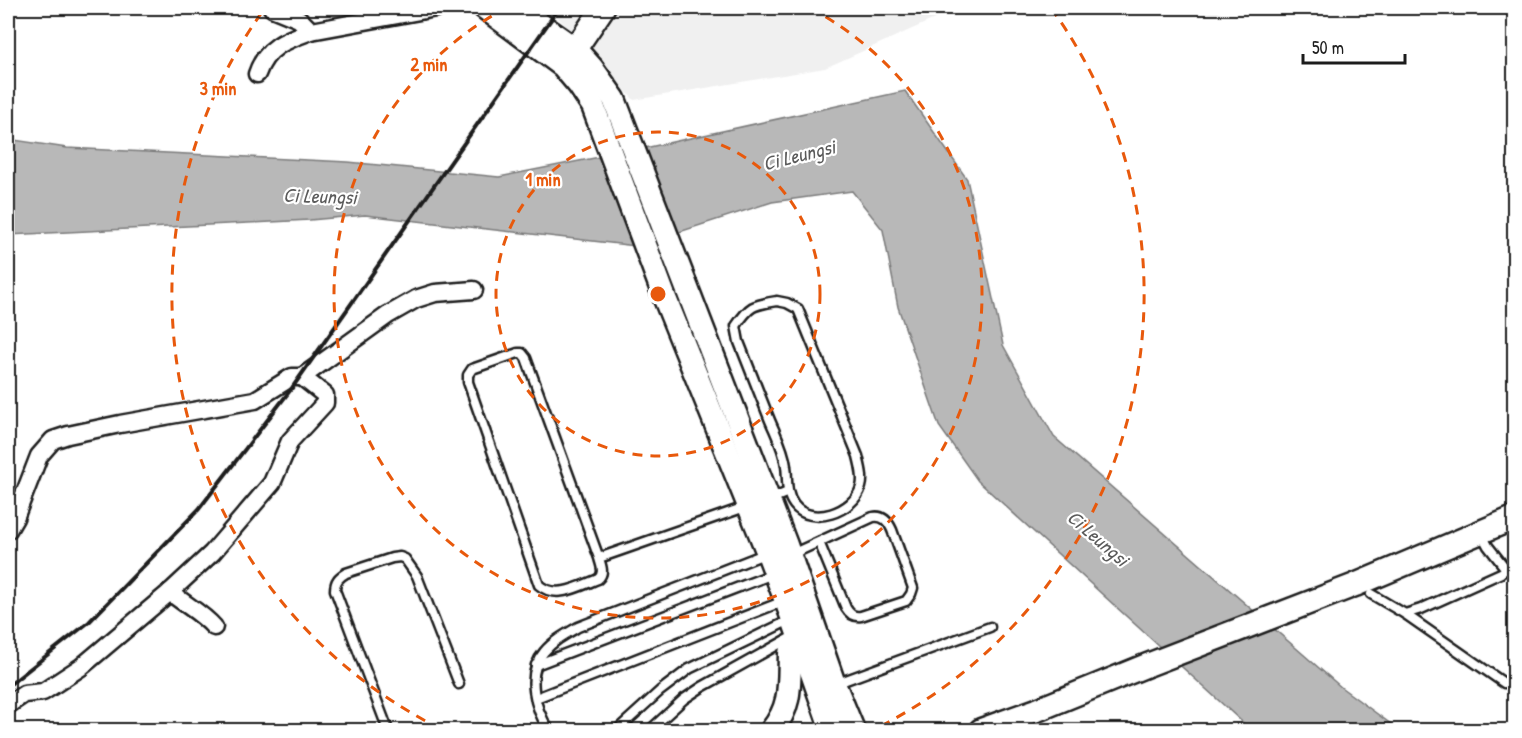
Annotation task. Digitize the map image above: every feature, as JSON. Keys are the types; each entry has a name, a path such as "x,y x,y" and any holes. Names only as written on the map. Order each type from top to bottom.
{"street":[{"path":"272,8 299,19 311,31"},
{"path":"257,74 261,62 269,52 287,40 311,31 436,8"},
{"path":"485,8 569,58 592,68 666,301 769,499"},
{"path":"517,8 569,58"},
{"path":"569,58 603,8"},
{"path":"604,102 688,294 769,499 794,622 832,730"},
{"path":"302,378 388,315 416,299 435,292 474,290"},
{"path":"8,530 15,518 39,456 53,440 120,424 255,400 292,377 302,378 325,395 325,403 290,441 272,483 212,553 170,592 81,667 43,692 24,694 8,705"},
{"path":"1292,615 1371,594 1484,539 1515,518"},
{"path":"981,730 1292,615 1484,539 1515,535"},
{"path":"780,556 853,730"},
{"path":"170,592 207,618 214,627"},
{"path":"772,730 783,714 788,701 794,622"},
{"path":"1010,730 1040,719 1146,670"}],"lane":[{"path":"599,558 769,499 794,505 806,515 822,515 841,511 855,499 861,487 862,471 858,456 798,309 777,301 757,304 746,310 736,326 739,342 781,446 786,465 769,499"},
{"path":"518,353 522,353 526,358 599,558 603,572 598,579 556,592 545,590 539,585 468,382 468,375 472,369 518,353"},
{"path":"549,730 538,708 536,698 533,678 536,665 543,652 578,627 819,542 873,517 881,517 889,523 913,588 911,594 906,601 861,616 851,615 819,542"},
{"path":"1484,539 1506,569 1515,574"},
{"path":"536,665 780,556"},
{"path":"388,730 335,590 340,576 392,558 405,559 417,576 459,684"},
{"path":"1406,614 1506,569"},
{"path":"1371,594 1406,614 1504,683"},
{"path":"536,698 794,622"},
{"path":"617,730 660,691 689,669 706,659 794,622"},
{"path":"650,730 675,706 794,622"},
{"path":"834,684 990,627"}],"shaded area":[{"path":"547,8 583,8 579,15 585,8 959,8 825,68 634,100 569,28"},
{"path":"1049,8 1227,8 1218,13"}],"water":[{"name":"Ci Leungsi","path":"905,91 967,179 1003,345 1054,437 1342,688 1399,730 1251,730 978,481 939,426 898,307 883,230 852,191 772,202 636,246 365,215 310,220 8,235 8,139 67,148 348,162 499,177 645,148"}],"railway":[{"path":"8,686 89,622 199,509 292,388 559,8"}]}
